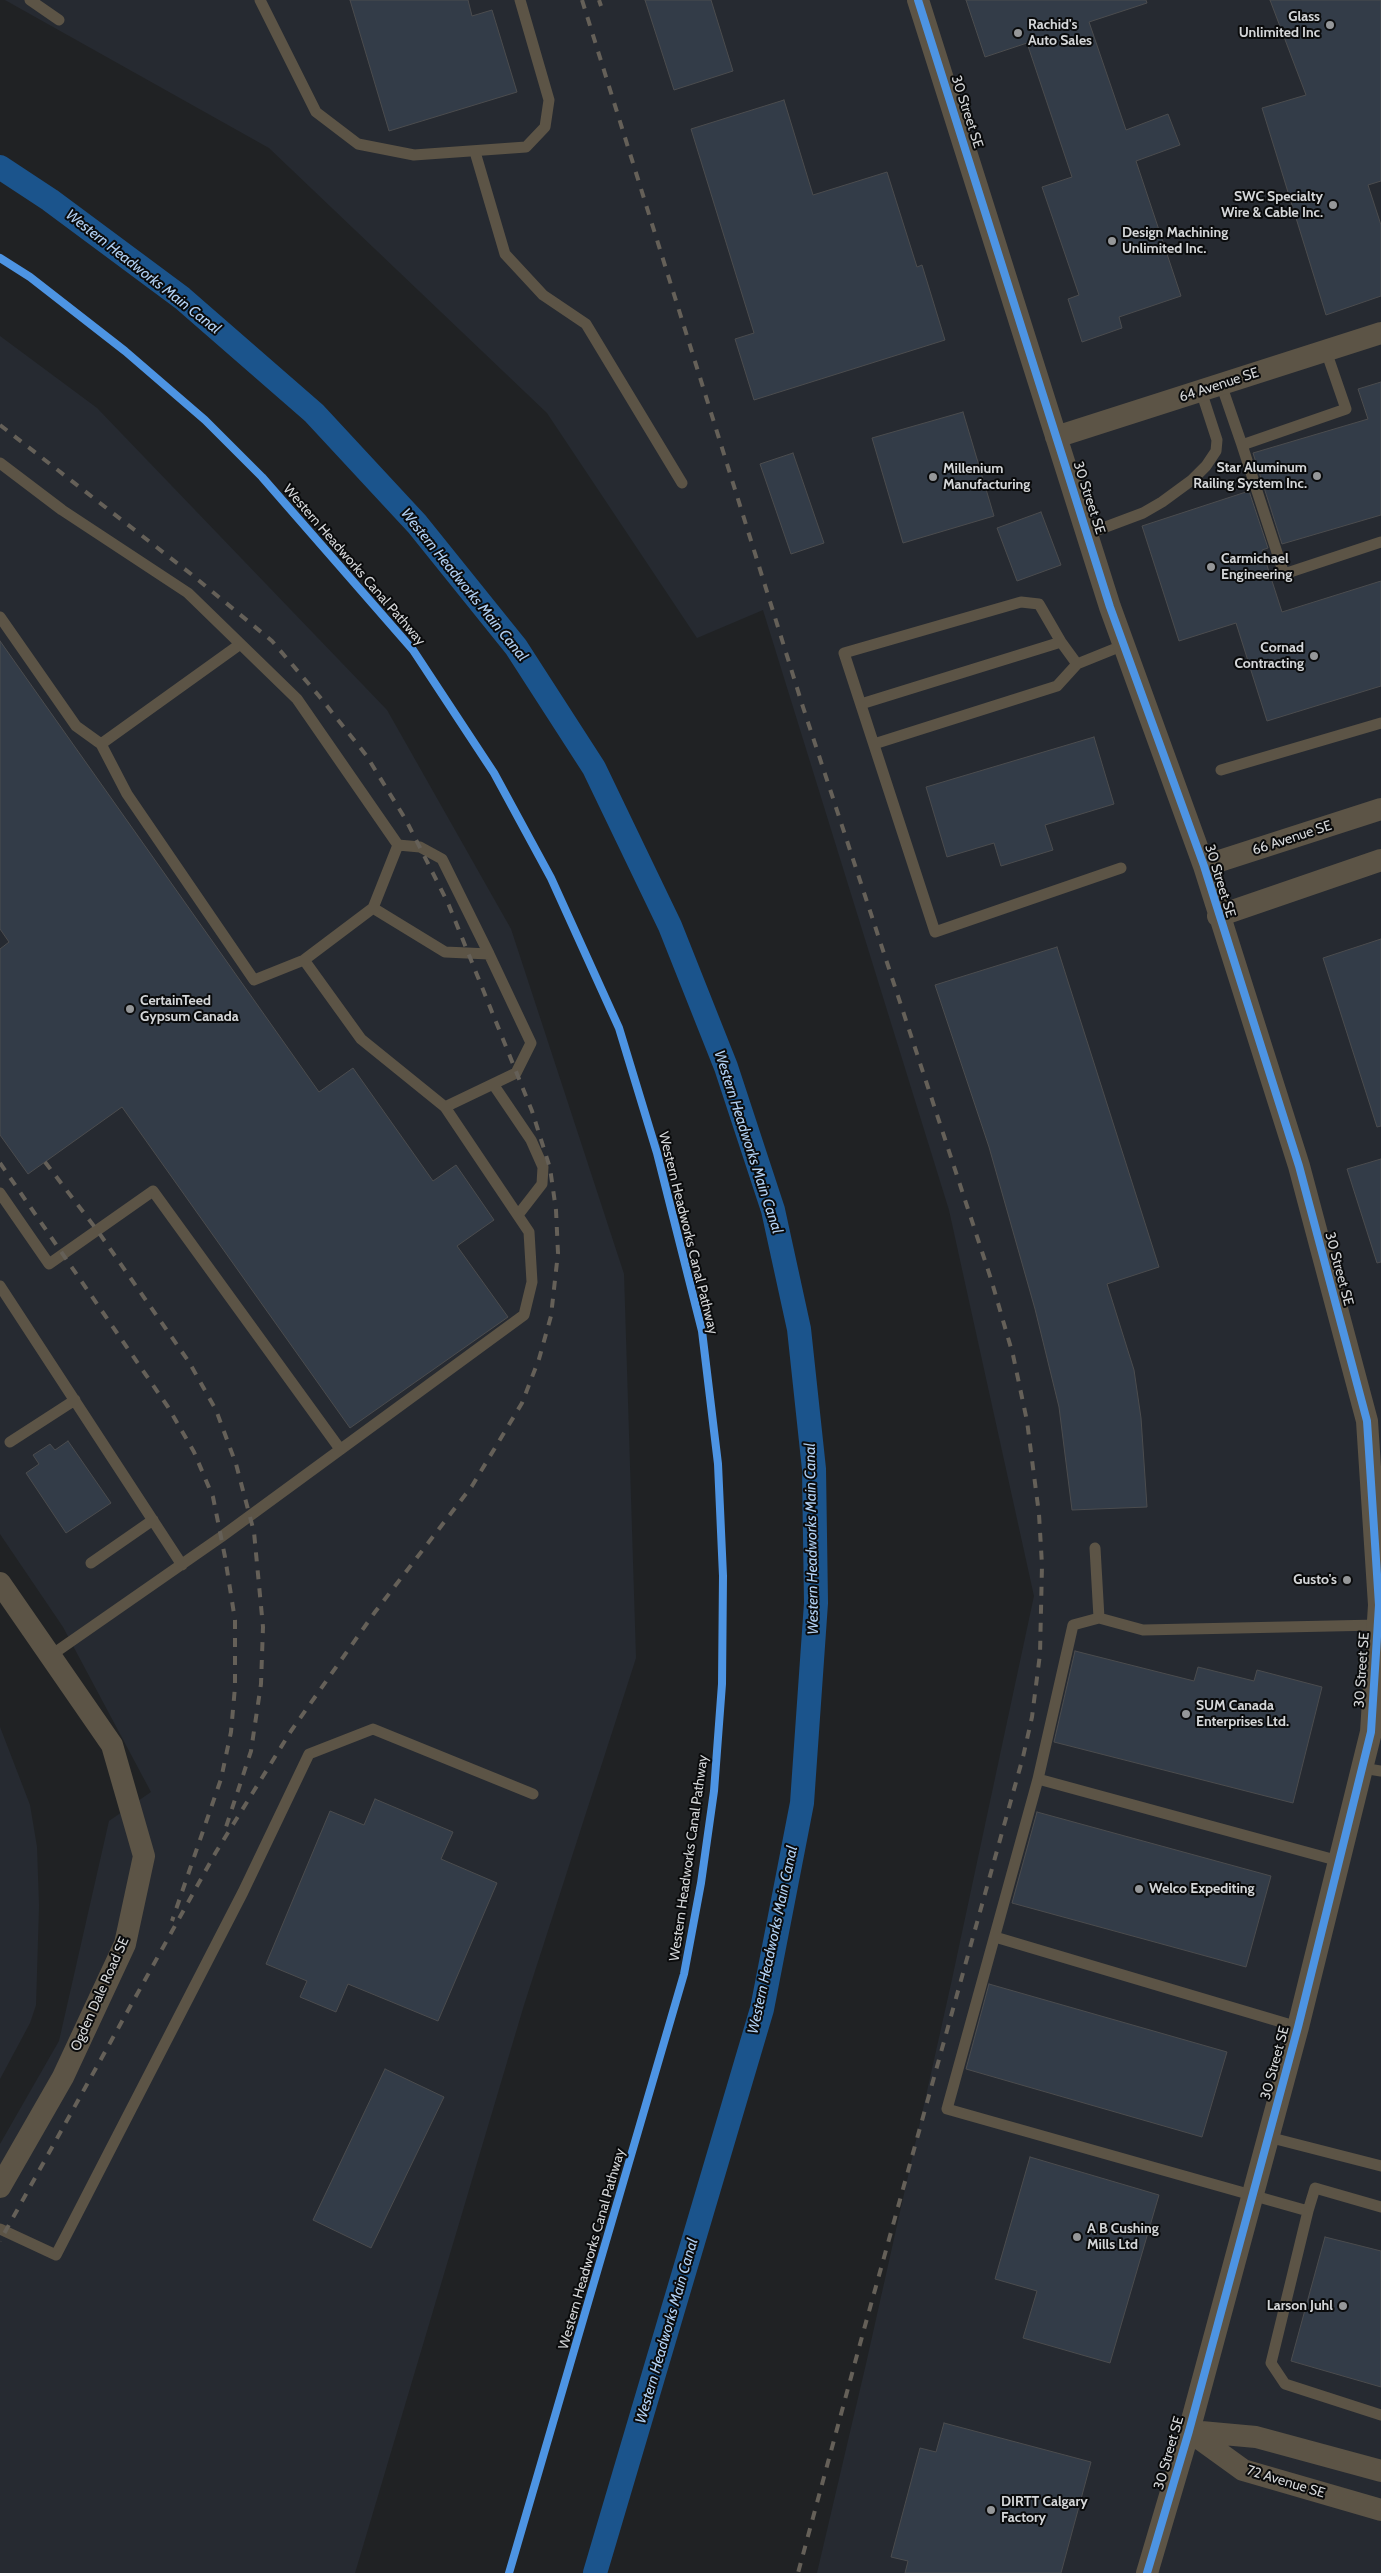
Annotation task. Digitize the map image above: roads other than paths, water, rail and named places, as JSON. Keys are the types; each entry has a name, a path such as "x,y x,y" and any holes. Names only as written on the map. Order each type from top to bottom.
{"street":[{"name":"30 Street SE","path":"918,0 1087,534 1124,645 1204,866 1218,916 1299,1166 1367,1420 1379,1569 1378,1625 1371,1732 1371,1770 1339,1861 1298,2027 1189,2431 1147,2573"},
{"name":"64 Avenue SE","path":"1056,437 1381,333"},
{"name":"66 Avenue SE","path":"1204,866 1381,809"},
{"path":"1218,916 1381,860"},
{"name":"Ogden Dale Road SE","path":"0,1583 112,1745 144,1856 124,1944 63,2077 0,2187"},
{"path":"1189,2431 1256,2437 1381,2471"},
{"name":"72 Avenue SE","path":"1189,2431 1243,2470 1381,2510"}],"lane":[{"path":"30,0 59,20"},
{"path":"260,0 316,112 358,144 414,155 526,147 545,127 549,100 520,0"},
{"path":"475,152 505,254 543,295 586,324 682,483"},
{"path":"1242,445 1346,409 1326,351"},
{"path":"1211,388 1242,445 1284,574 1381,542"},
{"path":"1087,534 1142,513 1162,502 1192,480 1206,466 1216,451 1217,440 1211,388"},
{"path":"0,463 62,510 188,593 297,700 398,845"},
{"path":"1077,664 1061,642 1039,604 1021,602 844,653 935,932 1121,868"},
{"path":"0,617 76,726 101,744 127,794 254,980 304,960 373,908 398,845"},
{"path":"861,704 1061,642"},
{"path":"101,744 239,645"},
{"path":"874,744 1057,686 1077,664 1124,645"},
{"path":"1221,770 1381,722"},
{"path":"398,845 420,846 442,859 531,1043 516,1073 445,1107"},
{"path":"373,908 445,952 489,954"},
{"path":"50,1656 182,1565 524,1315 532,1282 529,1232 445,1107 361,1039 304,960"},
{"path":"492,1084 531,1140 543,1167 542,1184 518,1215"},
{"path":"0,1194 49,1264 153,1191 340,1449"},
{"path":"0,1286 182,1565"},
{"path":"10,1442 75,1400"},
{"path":"91,1563 153,1520"},
{"path":"1095,1548 1099,1618"},
{"path":"1308,2211 947,2109 1038,1779 1073,1625 1099,1618 1142,1630 1378,1625"},
{"path":"0,2229 56,2255 243,1892 310,1754 373,1729 533,1794"},
{"path":"1038,1779 1339,1861"},
{"path":"995,1937 1298,2027"},
{"path":"1268,2137 1381,2166"},
{"path":"1381,2207 1315,2188 1271,2363 1285,2384 1381,2416"}],"waterway":[{"name":"Western Headworks Main Canal","path":"0,167 50,200 182,298 314,413 417,524 516,647 594,768 670,926 726,1067 773,1210 799,1329 814,1469 816,1603 802,1803 762,2009 595,2573"}],"railway":[{"path":"582,0 803,707 991,1279 1013,1355 1027,1421 1039,1514 1042,1565 1040,1654 1032,1717 1023,1757 798,2573"},
{"path":"599,0 601,6"},
{"path":"0,425 191,574 272,641 366,755 406,820 448,903 532,1111 550,1168 556,1210 558,1253 551,1316 539,1359 522,1403 472,1486 375,1612 291,1731 216,1852 0,2241"},
{"path":"45,1162 97,1230 189,1362 216,1410 236,1464 254,1532 263,1627 261,1684 251,1751 226,1827"},
{"path":"0,1163 168,1407 194,1452 213,1497 235,1620 235,1687 231,1732 221,1779 172,1921"}],"place":[{"name":"Glass Unlimited Inc","path":"1330,25"},
{"name":"Rachid's Auto Sales","path":"1018,33"},
{"name":"SWC Specialty Wire & Cable Inc.","path":"1333,205"},
{"name":"Design Machining Unlimited Inc.","path":"1112,241"},
{"name":"Star Aluminum Railing System Inc.","path":"1317,476"},
{"name":"Millenium Manufacturing","path":"933,477"},
{"name":"Carmichael Engineering","path":"1211,567"},
{"name":"Cornad Contracting","path":"1314,656"},
{"name":"CertainTeed Gypsum Canada","path":"130,1009"},
{"name":"Gusto's","path":"1347,1580"},
{"name":"SUM Canada Enterprises Ltd.","path":"1186,1714"},
{"name":"Welco Expediting","path":"1139,1889"},
{"name":"A B Cushing Mills Ltd","path":"1077,2237"},
{"name":"Larson Juhl","path":"1343,2306"},
{"name":"DIRTT Calgary Factory","path":"991,2510"}]}
